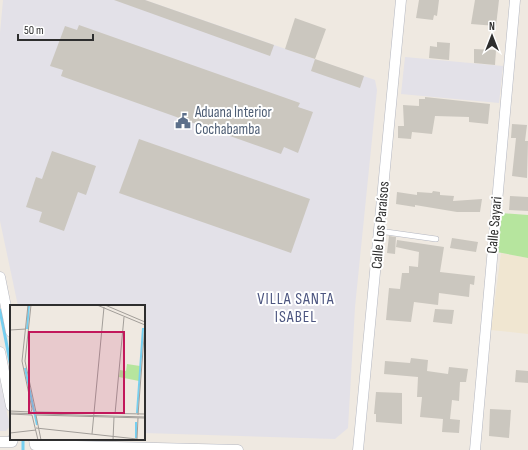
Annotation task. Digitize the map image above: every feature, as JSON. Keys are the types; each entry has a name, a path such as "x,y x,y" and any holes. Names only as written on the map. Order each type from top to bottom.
{"street":[{"name":"Calle Los Paraísos","path":"358,450 401,0"},
{"name":"Calle Sayari","path":"475,450 515,0"},
{"path":"0,277 10,327"},
{"path":"0,352 10,401"},
{"path":"0,442 12,441"},
{"path":"34,442 238,450"}],"lane":[{"path":"379,231 436,239"}],"shaded area":[{"path":"3,0 145,0 375,80 377,90 355,307 348,428 335,439 145,433 145,305 18,305 0,221 0,33"},
{"path":"405,57 503,66 499,103 401,94"},
{"path":"501,253 528,258 528,334 491,330"},
{"path":"0,381 10,426 6,431 0,431"}],"green space":[{"path":"501,213 528,215 528,258 497,252"}],"building":[{"path":"114,0 145,0 274,45 270,56"},
{"path":"419,0 439,0 437,16 434,15 433,20 416,18"},
{"path":"475,0 499,0 496,26 471,24"},
{"path":"295,18 326,29 315,59 285,49"},
{"path":"79,25 300,103 298,107 313,112 298,153 284,147 281,154 61,76 63,70 50,66 65,26 77,30"},
{"path":"437,42 450,43 449,60 429,58 430,46 437,47"},
{"path":"474,49 496,50 495,65 474,63"},
{"path":"315,59 364,76 360,88 311,71"},
{"path":"425,97 490,104 488,124 469,122 469,117 435,116 432,134 412,132 411,139 398,138 398,126 404,126 403,105 419,106 419,99 425,99"},
{"path":"512,124 527,125 525,141 528,141 527,178 512,176 516,138 511,138"},
{"path":"139,139 310,199 291,253 119,193"},
{"path":"52,151 96,166 86,195 78,192 64,231 39,222 42,212 26,207 36,177 42,179"},
{"path":"433,191 440,192 440,195 454,196 453,201 482,199 480,212 457,212 415,205 415,207 396,204 397,192 417,195 417,192 432,193"},
{"path":"510,196 528,197 528,211 509,210"},
{"path":"389,236 396,237 395,254 387,253"},
{"path":"452,238 478,242 476,252 450,248"},
{"path":"397,240 444,247 440,272 475,276 474,285 470,284 469,297 439,293 438,305 414,302 411,322 386,320 389,288 400,289 402,273 409,273 409,266 418,267 419,252 396,247"},
{"path":"435,309 454,310 452,324 433,322"},
{"path":"411,358 428,360 427,371 448,374 449,367 468,369 466,382 460,382 459,401 452,400 450,419 460,420 459,433 442,432 443,419 420,417 422,397 417,397 418,377 384,374 385,361 410,363"},
{"path":"516,370 528,371 528,383 515,382"},
{"path":"376,392 402,393 402,424 376,422 376,414 374,414"},
{"path":"490,409 511,410 509,438 489,436"}],"waterway":[{"path":"0,310 10,362"},
{"path":"23,440 23,450"}],"place":[{"name":"Aduana Interior Cochabamba","path":"183,121"}],"district":[{"name":"VILLA SANTA ISABEL","path":"296,307"}]}
